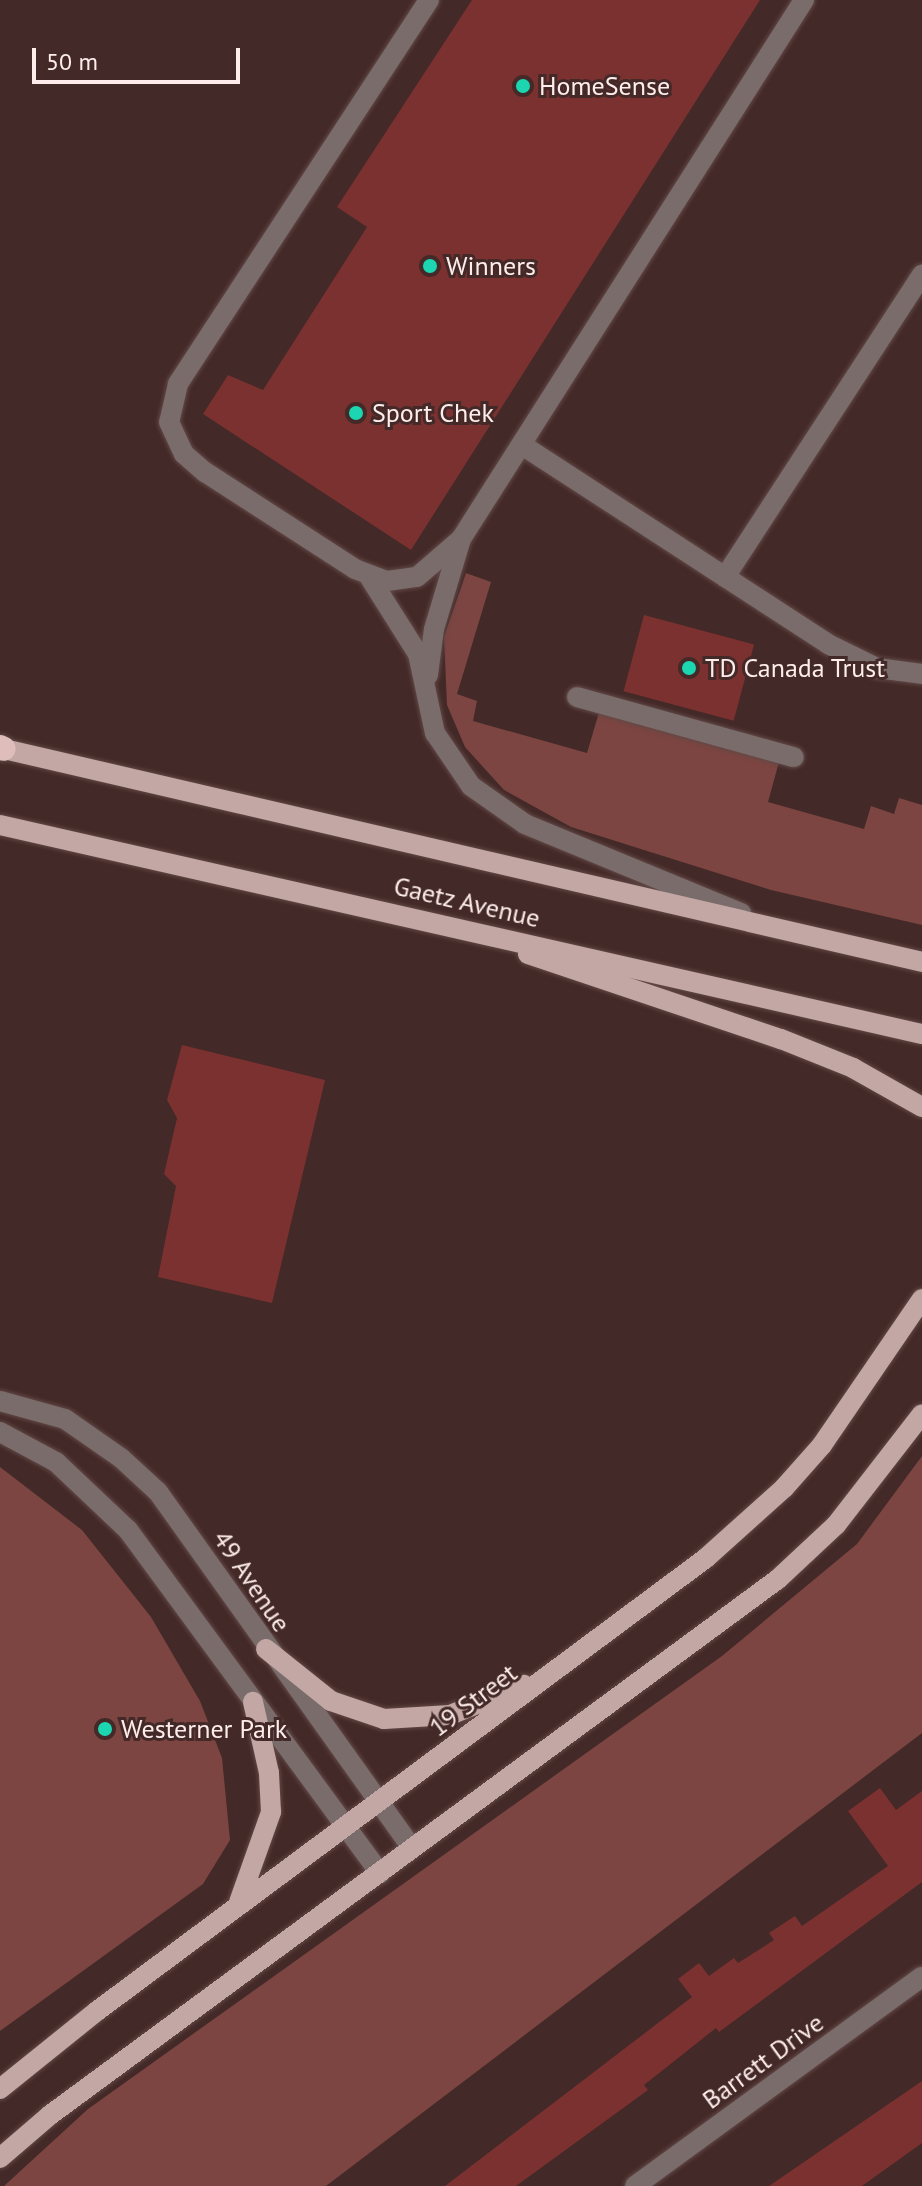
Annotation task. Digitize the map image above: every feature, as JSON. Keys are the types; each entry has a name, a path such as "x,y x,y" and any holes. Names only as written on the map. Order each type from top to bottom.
{"main road":[{"name":"Gaetz Avenue","path":"2,748 917,960"},
{"name":"Gaetz Avenue","path":"0,825 426,919 922,1034"},
{"path":"426,919 781,1039 853,1068 922,1107"},
{"name":"19 Street","path":"0,2089 236,1907 706,1558 784,1488 846,1414 918,1304 922,1288"},
{"path":"0,2158 50,2115 778,1579 836,1525 922,1414"},
{"path":"266,1649 331,1701 396,1720 450,1715 554,1673"},
{"path":"236,1907 257,1863 271,1812 269,1773 253,1702"}],"street":[{"path":"429,0 178,384 169,422 192,462 370,578 405,628 427,687 435,733 450,763 493,806 549,835 790,932"},
{"path":"370,578 403,581 417,577 461,539 804,0"},
{"path":"725,577 922,275"},
{"path":"522,445 859,662 922,674"},
{"path":"427,687 434,629 461,539"},
{"path":"577,697 794,757"},
{"name":"49 Avenue","path":"0,1401 65,1419 121,1458 158,1492 266,1649 412,1848"},
{"path":"0,1432 56,1462 94,1492 128,1530 380,1873"},
{"name":"Barrett Drive","path":"635,2186 922,1977"}],"shaded area":[{"path":"466,573 491,582 457,694 477,701 473,721 587,753 600,709 779,762 768,802 864,829 871,806 894,814 899,798 922,805 922,925 771,890 571,827 504,790 465,747 447,705 444,637"},
{"path":"922,1456 922,1733 326,2186 4,2186 88,2109 722,1656 857,1544"},
{"name":"Westerner Park","path":"0,1467 82,1530 151,1617 200,1701 222,1758 230,1840 203,1884 0,2031"}],"building":[{"path":"472,0 760,0 411,550 203,414 228,375 263,390 367,227 337,207"},
{"name":"TD Canada Trust","path":"644,615 754,645 734,721 624,691"},
{"path":"182,1045 325,1080 272,1303 158,1277 176,1186 164,1174 177,1118 167,1100"},
{"path":"880,1788 896,1810 922,1791 922,1882 719,2032 716,2028 644,2085 648,2090 516,2186 445,2186 692,1997 678,1979 699,1963 709,1976 734,1958 738,1963 774,1940 769,1933 795,1916 802,1926 888,1866 848,1811"},
{"path":"922,2081 922,2143 862,2186 769,2186"}],"place":[{"name":"HomeSense","path":"523,86"},
{"name":"Winners","path":"430,266"},
{"name":"Sport Chek","path":"356,413"},
{"name":"TD Canada Trust","path":"689,668"},
{"name":"Westerner Park","path":"105,1729"}]}
